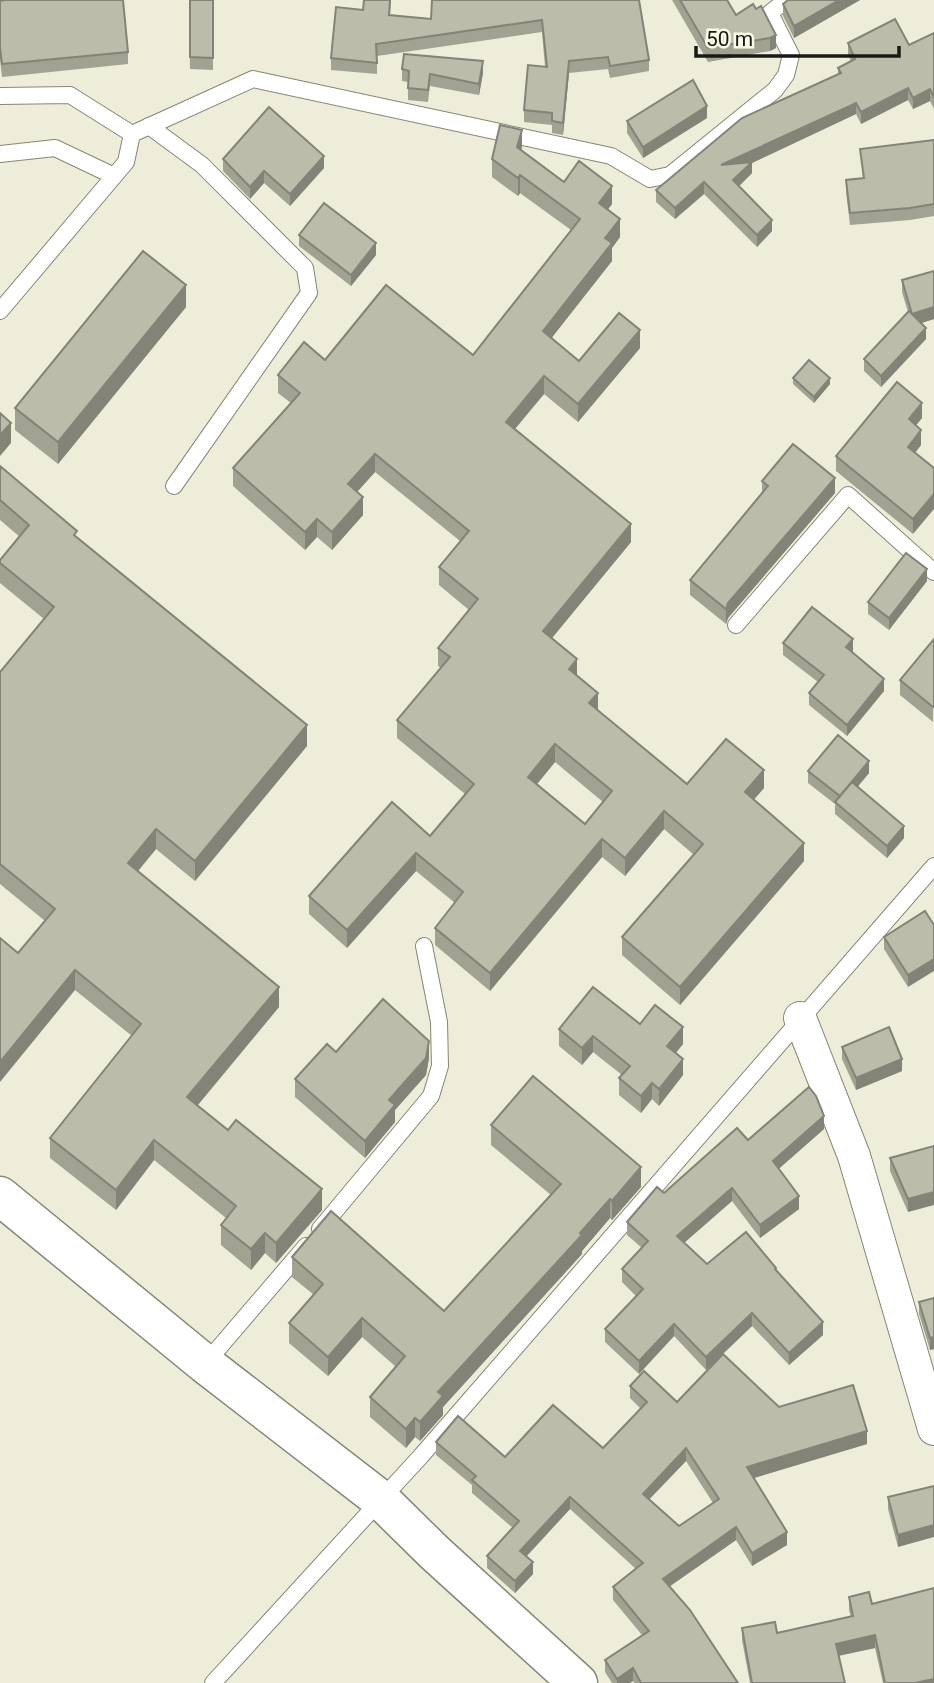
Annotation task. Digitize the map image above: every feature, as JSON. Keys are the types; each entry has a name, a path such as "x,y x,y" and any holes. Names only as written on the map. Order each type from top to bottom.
{"street":[{"path":"800,1018 854,1156 934,1429"},
{"path":"1,1199 205,1364 381,1500 435,1553 579,1683"}],"lane":[{"path":"132,134 253,79 611,156 650,179 670,175 775,90 786,75 791,55 766,6 786,0"},
{"path":"0,96 70,95 132,134"},
{"path":"149,126 202,165 305,268 309,293 174,486"},
{"path":"0,311 126,162 132,134"},
{"path":"0,154 55,148 114,176"},
{"path":"736,625 848,495 934,572"},
{"path":"213,1683 421,1456 934,866"},
{"path":"205,1364 431,1096 439,1066 439,1022 424,946"}],"building":[{"path":"123,0 128,52 2,64 0,1"},
{"path":"190,0 213,0 213,58 190,57"},
{"path":"364,0 390,0 389,15 431,19 432,0 639,0 649,60 610,66 608,57 569,61 563,123 552,121 552,113 524,110 528,65 547,67 542,20 376,44 377,63 331,58 336,7 363,10"},
{"path":"680,0 727,0 736,15 753,4 756,9 761,6 776,35 708,48"},
{"path":"788,0 839,0 794,26 783,4"},
{"path":"895,19 909,45 934,33 934,97 930,89 913,98 908,88 861,112 856,103 721,165 752,162 733,180 772,220 757,235 704,182 675,208 656,190 742,118 841,73 838,68 855,59 848,43"},
{"path":"404,54 483,61 479,84 430,74 428,90 408,88 409,71 402,69"},
{"path":"693,80 707,106 643,147 627,121"},
{"path":"269,107 324,156 290,194 264,171 250,187 223,159"},
{"path":"500,125 522,130 517,147 564,182 579,161 612,186 599,203 620,219 605,238 612,243 543,331 579,361 619,313 640,330 578,404 544,376 506,422 631,524 543,631 577,659 569,669 598,693 589,703 687,784 726,739 764,770 745,792 804,843 680,987 622,937 703,844 664,811 625,858 602,839 490,973 435,928 463,892 416,853 347,930 309,896 392,802 430,836 474,784 397,720 450,657 438,648 478,599 439,567 469,531 375,454 348,484 363,497 332,532 317,519 305,532 233,468 300,393 278,375 304,342 325,360 386,285 473,355 580,219 520,175 518,178 492,159","holes":["555,744 612,791 585,824 528,777"]},
{"path":"934,140 934,204 850,213 846,180 864,178 860,149"},
{"path":"324,203 376,243 351,275 299,235"},
{"path":"143,251 186,285 58,442 15,408"},
{"path":"934,271 934,307 912,314 902,280"},
{"path":"909,311 926,328 881,376 864,359"},
{"path":"809,360 830,378 814,397 793,378"},
{"path":"897,382 922,403 909,419 921,430 908,447 934,468 934,494 913,519 836,456"},
{"path":"0,413 11,423 0,435"},
{"path":"793,444 835,478 728,603 726,609 690,580 768,486 762,481"},
{"path":"0,466 77,531 74,535 307,725 195,861 156,829 128,863 279,987 187,1097 228,1130 236,1120 322,1189 276,1243 265,1233 251,1249 221,1225 236,1206 154,1140 116,1190 50,1138 141,1024 75,970 0,1062 0,938 18,953 55,909 0,864 0,672 54,607 0,563 29,525 0,500"},
{"path":"906,553 927,569 889,618 868,602"},
{"path":"812,607 853,639 846,647 884,679 847,725 809,693 824,675 783,643"},
{"path":"934,639 934,706 933,707 900,680"},
{"path":"838,735 869,761 840,796 808,771"},
{"path":"852,782 904,826 887,846 835,802"},
{"path":"925,911 934,925 934,959 908,975 884,937"},
{"path":"593,987 640,1024 655,1005 683,1027 667,1046 683,1059 659,1089 652,1083 641,1096 619,1078 630,1066 593,1036 582,1048 559,1029"},
{"path":"383,999 429,1041 426,1058 389,1100 395,1105 365,1141 295,1079 327,1044 336,1052"},
{"path":"889,1027 902,1059 856,1078 842,1047"},
{"path":"533,1076 641,1167 438,1392 443,1396 420,1422 415,1418 406,1429 370,1397 405,1356 362,1318 328,1357 289,1323 323,1284 292,1257 331,1211 444,1311 561,1184 491,1125"},
{"path":"809,1087 824,1116 773,1161 799,1196 760,1225 732,1188 677,1236 707,1264 746,1232 823,1322 789,1353 752,1313 706,1357 674,1324 639,1361 605,1329 643,1289 622,1269 648,1241 627,1222 657,1187 664,1193 737,1128 748,1140"},
{"path":"934,1146 934,1192 908,1199 890,1158"},
{"path":"934,1298 934,1337 930,1338 919,1302"},
{"path":"723,1354 779,1407 853,1385 867,1431 747,1467 787,1532 752,1553 736,1527 663,1579 690,1610 738,1683 641,1683 633,1668 617,1679 605,1660 649,1631 613,1587 643,1563 570,1497 520,1551 533,1562 515,1581 487,1556 519,1521 472,1480 476,1476 436,1442 458,1416 505,1457 553,1405 603,1448 647,1402 630,1386 644,1371 677,1402","holes":["686,1448 719,1499 679,1526 643,1494"]},
{"path":"934,1486 934,1525 898,1535 888,1497"},
{"path":"934,1588 934,1679 915,1683 885,1683 875,1635 836,1644 845,1683 752,1683 742,1628 775,1622 777,1633 853,1616 849,1597 869,1592 872,1604"}]}
